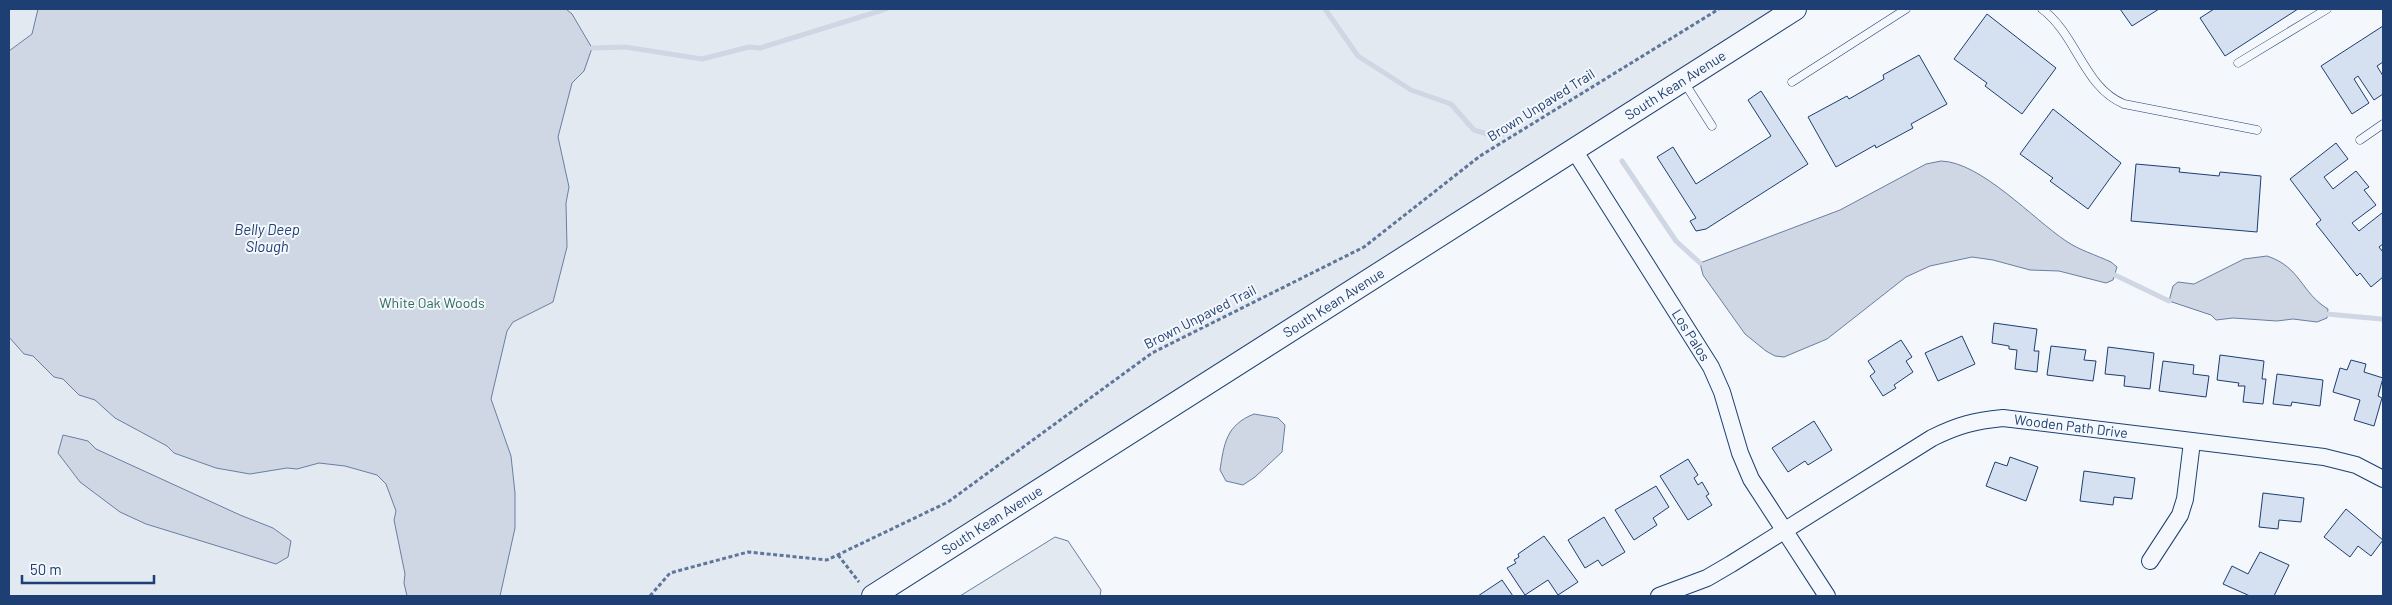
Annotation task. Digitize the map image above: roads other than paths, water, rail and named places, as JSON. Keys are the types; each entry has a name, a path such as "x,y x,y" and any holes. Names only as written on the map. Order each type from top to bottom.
{"street":[{"name":"South Kean Avenue","path":"869,593 1795,9"},
{"name":"Los Palos","path":"1574,150 1711,367 1722,392 1740,453 1751,479 1827,596"},
{"name":"Wooden Path Drive","path":"1659,596 1707,578 1784,532 1932,438 1974,420 2003,418 2324,457 2356,465 2383,479"},
{"path":"2150,561 2180,515 2185,499 2192,442"}],"lane":[{"path":"1792,82 1896,11 1906,9"},
{"path":"2042,9 2060,26 2095,82 2112,100 2257,130"},
{"path":"2238,63 2327,9"},
{"path":"1682,80 1712,126"},
{"path":"2360,140 2383,124"}],"water":[{"name":"Belly Deep Slough","path":"38,9 566,9 572,14 592,48 584,71 572,83 558,137 569,187 566,203 567,247 553,302 513,322 507,331 491,399 511,456 515,493 515,528 500,596 407,596 404,583 405,574 394,520 396,511 386,484 377,475 345,466 319,463 297,469 287,468 250,474 216,468 174,453 167,446 115,418 95,400 79,395 63,379 54,377 33,356 24,354 9,337 9,51 32,34"},
{"path":"1941,161 1957,164 1973,171 2006,193 2066,241 2111,262 2117,267 2113,280 2106,283 2059,271 2030,270 1993,260 1972,257 1930,266 1906,277 1827,339 1784,357 1775,356 1766,351 1745,334 1703,275 1700,263 1840,210 1926,164"},
{"path":"2267,256 2278,261 2294,273 2312,296 2328,309 2327,318 2317,322 2293,319 2277,321 2233,318 2216,320 2211,315 2169,301 2173,286 2178,282 2194,284 2244,259"},
{"path":"1254,414 1278,418 1285,425 1282,452 1255,477 1243,485 1226,481 1220,470 1228,436 1237,424"},
{"path":"63,435 88,441 96,449 240,515 273,528 291,541 288,557 276,564 146,524 120,512 80,482 58,453"}],"waterway":[{"path":"592,48 625,47 702,59 749,47 760,48 886,9"},
{"path":"1325,9 1358,56 1411,90 1451,104 1474,130 1490,135 1502,135"},
{"path":"1622,161 1676,241 1700,263"},
{"path":"2115,275 2169,301"},
{"path":"2327,314 2381,319"}],"park label":[{"name":"White Oak Woods","path":"432,303"}]}
